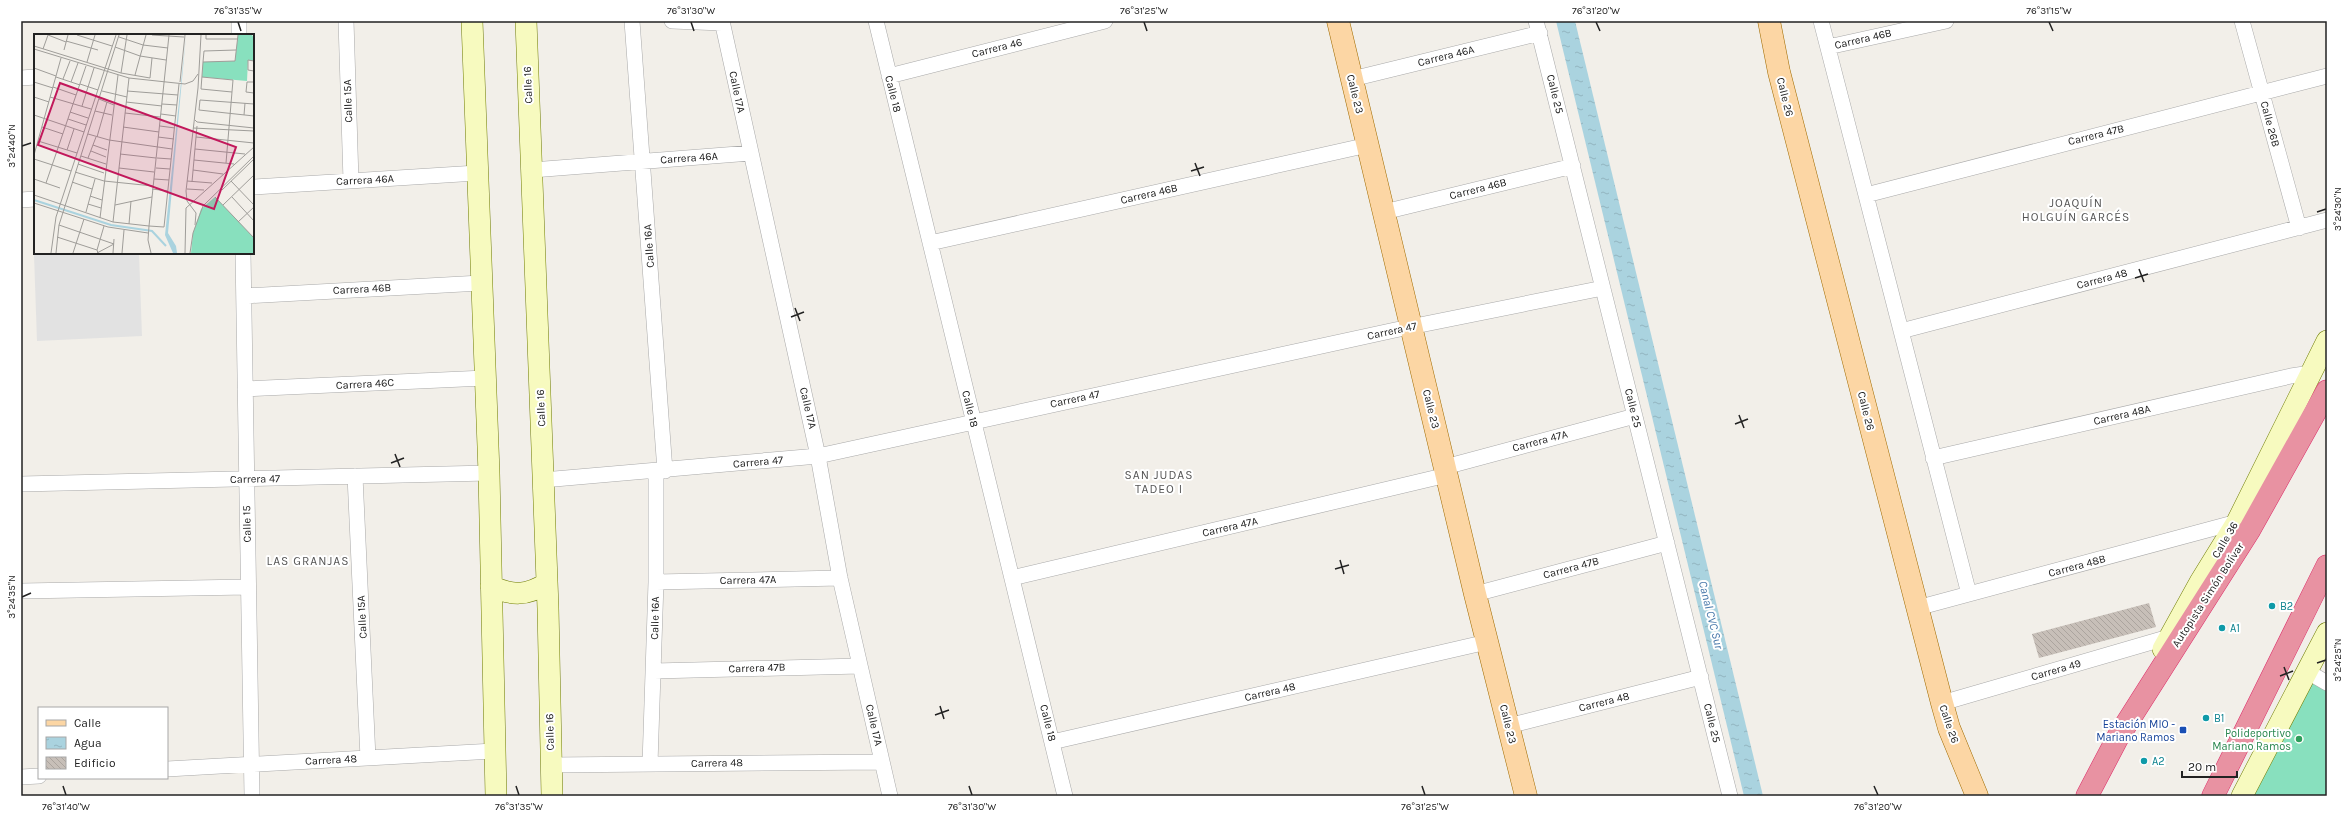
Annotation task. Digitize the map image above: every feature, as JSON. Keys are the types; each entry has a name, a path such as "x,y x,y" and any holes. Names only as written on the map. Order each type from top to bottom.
{"highway":[{"name":"Autopista Simón Bolívar","path":"2087,796 2118,737 2250,529 2327,392"},
{"path":"2213,796 2327,566"}],"main road":[{"name":"Calle 23","path":"1338,21 1475,594 1526,796"},
{"name":"Calle 26","path":"1770,21 1779,72 1942,703 1949,728 1977,796"}],"street":[{"path":"239,21 239,34"},
{"name":"Calle 15A","path":"346,21 351,181"},
{"path":"472,21 480,283 489,473 496,796"},
{"name":"Calle 16","path":"526,21 548,608 552,796"},
{"name":"Calle 16A","path":"632,21 643,161 661,471 650,764"},
{"path":"672,21 722,22"},
{"name":"Calle 18","path":"876,21 1066,796"},
{"name":"Carrera 46","path":"889,76 1105,21"},
{"path":"1821,21 1969,594"},
{"name":"Carrera 46B","path":"1828,47 1946,21"},
{"name":"Calle 26B","path":"2242,21 2299,228"},
{"name":"Calle 17A","path":"722,22 818,456 840,578 890,796"},
{"name":"Carrera 46A","path":"1352,78 1538,27"},
{"name":"Calle 25","path":"1538,27 1730,796"},
{"name":"Carrera 47B","path":"1866,195 2327,76"},
{"path":"21,78 34,77"},
{"name":"Carrera 46B","path":"930,243 1368,145"},
{"name":"Carrera 46A","path":"532,170 751,153"},
{"name":"Carrera 46B","path":"1384,212 1573,166"},
{"name":"Carrera 46A","path":"254,187 476,174"},
{"path":"21,200 34,199"},
{"name":"Carrera 48","path":"1901,331 2327,220"},
{"name":"Calle 15","path":"243,254 252,796"},
{"name":"Carrera 46B","path":"244,296 480,283"},
{"name":"Carrera 47","path":"543,480 661,471 818,456 1412,327 1603,288"},
{"name":"Calle 36","path":"2118,737 2169,638 2200,582 2237,522 2327,341"},
{"name":"Carrera 48A","path":"1933,458 2291,376 2311,373"},
{"name":"Carrera 46C","path":"245,390 485,378"},
{"name":"Carrera 47A","path":"1012,578 1446,471 1635,416"},
{"name":"Carrera 47","path":"21,484 489,473"},
{"name":"Calle 15A","path":"355,476 368,758"},
{"name":"Carrera 48B","path":"1917,608 2237,522"},
{"name":"Carrera 47B","path":"1475,594 1667,543"},
{"name":"Carrera 47A","path":"656,582 840,578"},
{"path":"491,586 505,593 519,595 534,592 547,583"},
{"path":"21,591 248,587"},
{"path":"492,611 505,604 519,602 534,603 548,608"},
{"path":"2242,796 2327,633"},
{"name":"Carrera 49","path":"1942,703 2169,638"},
{"name":"Carrera 48","path":"1052,742 1487,642"},
{"name":"Carrera 47B","path":"654,671 860,666"},
{"path":"2308,672 2327,683"},
{"name":"Carrera 48","path":"1508,726 1701,677"},
{"name":"Carrera 48","path":"168,769 494,751"},
{"name":"Carrera 48","path":"551,765 882,762"},
{"path":"21,777 38,776"}],"green space":[{"name":"Polideportivo Mariano Ramos","path":"2308,672 2327,683 2327,796 2242,796"}],"shaded area":[{"path":"33,226 34,254 139,254 142,336 37,341"}],"water":[{"name":"Canal CVC Sur","path":"1556,21 1575,21 1763,796 1744,796"}],"building":[{"path":"2149,603 2156,627 2039,658 2032,634"}],"place":[{"name":"B2","path":"2272,606"},
{"name":"A1","path":"2222,628"},
{"name":"B1","path":"2206,718"},
{"name":"Estación MIO - Mariano Ramos","path":"2183,730"},
{"name":"Polideportivo Mariano Ramos","path":"2299,739"},
{"name":"A2","path":"2144,761"}],"district":[{"name":"JOAQUÍN HOLGUÍN GARCÉS","path":"2076,210"},
{"name":"SAN JUDAS TADEO I","path":"1159,482"},
{"name":"LAS GRANJAS","path":"308,561"}]}
